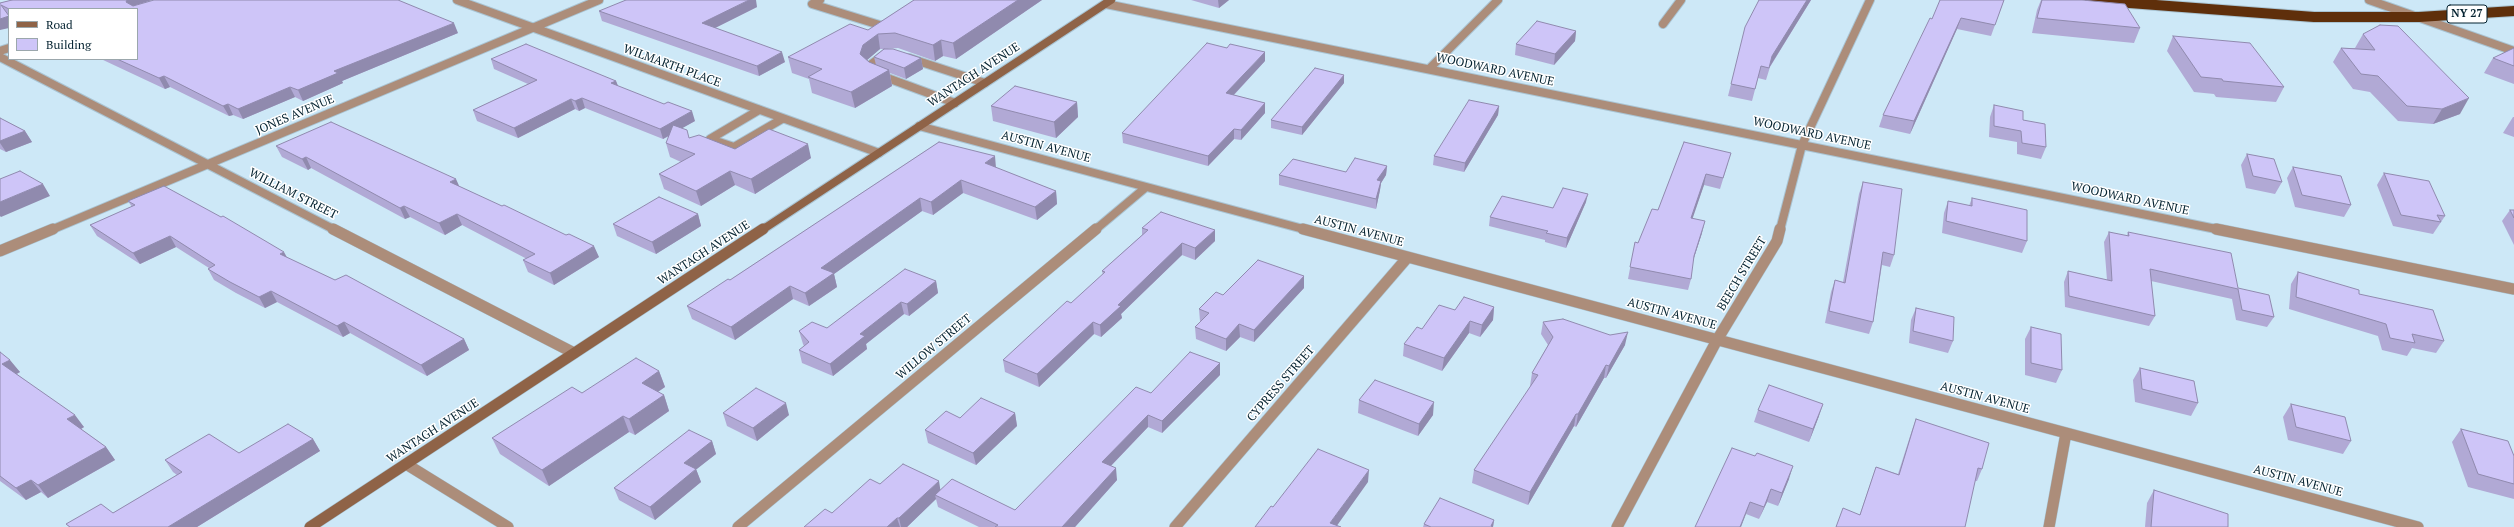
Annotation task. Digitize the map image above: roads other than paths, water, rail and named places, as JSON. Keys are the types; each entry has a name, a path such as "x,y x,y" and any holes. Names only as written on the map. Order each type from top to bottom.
{"highway":[{"name":"NY 27","path":"2090,0 2314,17 2420,17 2514,11"}],"main road":[{"name":"WANTAGH AVENUE","path":"310,527 1109,1"}],"street":[{"name":"WILMARTH PLACE","path":"457,0 531,29 878,153"},
{"name":"JONES AVENUE","path":"0,251 599,0"},
{"path":"820,0 812,4 886,27 898,19"},
{"path":"1430,68 1498,0"},
{"path":"1663,24 1681,0"},
{"name":"BEECH STREET","path":"1617,527 1717,340 1777,241 1802,144 1870,0"},
{"path":"2369,0 2514,51"},
{"name":"WOODWARD AVENUE","path":"1109,1 2514,289"},
{"path":"955,103 874,73 869,69 870,65 884,54 900,55 984,83"},
{"name":"WILLIAM STREET","path":"0,58 574,353"},
{"path":"759,110 707,141 734,148 782,119"},
{"name":"AUSTIN AVENUE","path":"919,126 1145,188 2418,527"},
{"name":"WILLOW STREET","path":"738,527 1145,188"},
{"name":"CYPRESS STREET","path":"1175,527 1407,258"},
{"path":"2049,527 2066,433"},
{"path":"406,464 508,527"}]}
